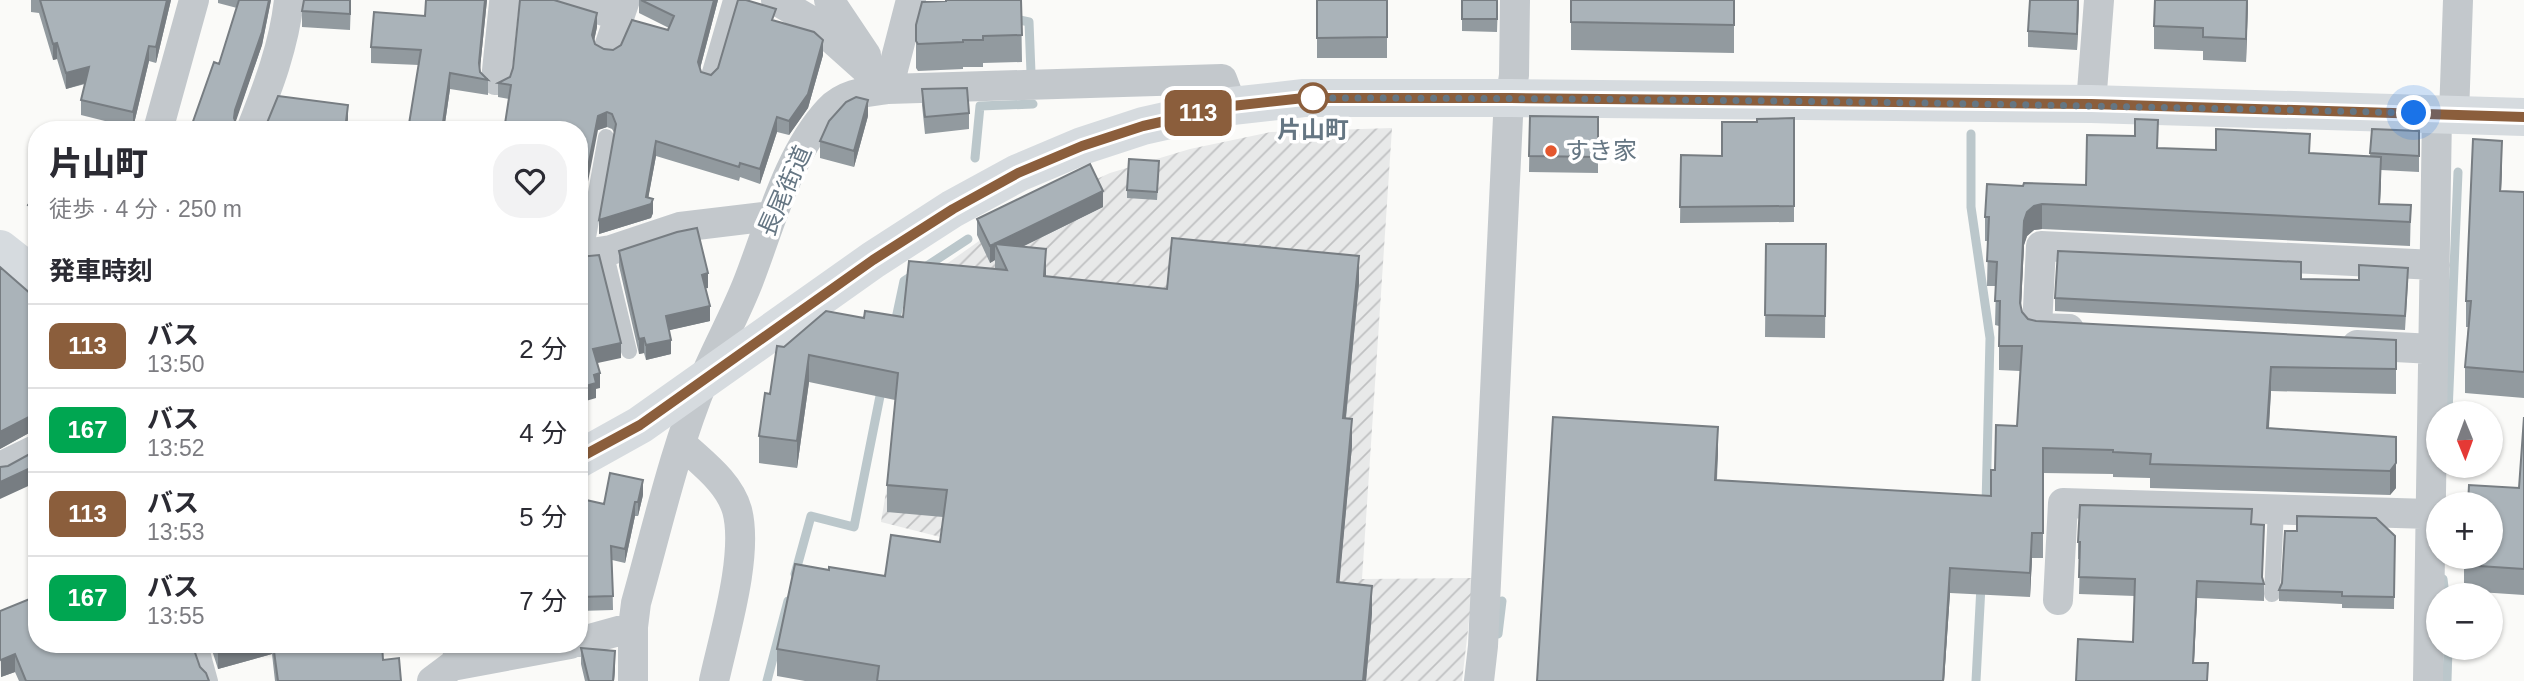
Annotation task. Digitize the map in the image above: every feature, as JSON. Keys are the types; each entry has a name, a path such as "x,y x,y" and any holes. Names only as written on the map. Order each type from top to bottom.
{"main road":[{"path":"588,453 640,425 873,260 953,209 1018,173 1082,146 1143,126 1232,106 1304,98 1511,98 2091,104 2524,117"},
{"path":"0,249 28,271"}],"street":[{"path":"160,121 194,0"},
{"path":"255,121 273,74 286,26 289,0"},
{"path":"496,80 505,3 508,0"},
{"path":"571,0 622,8 609,47"},
{"path":"776,0 813,22 888,89"},
{"path":"829,0 888,89"},
{"path":"888,89 911,0"},
{"path":"1479,681 1483,646 1515,0"},
{"path":"2091,104 2099,0"},
{"path":"2430,492 2435,265 2458,0"},
{"name":"長尾街道","path":"633,681 632,627 636,603 682,444 704,379 730,327 772,216 808,137 831,108 852,94 888,89 1222,79 1232,106"},
{"path":"590,253 680,227 772,216"},
{"path":"2092,331 2038,328 2040,246 2435,265"},
{"path":"2324,343 2433,349"},
{"path":"682,444 720,478 737,509 740,545 714,681"},
{"path":"0,467 28,453"},
{"path":"2058,600 2063,503 2426,514"},
{"path":"2428,681 2429,569"},
{"path":"588,639 632,627"},
{"path":"445,664 514,653"}],"lane":[{"path":"708,79 730,0"},
{"path":"606,137 590,253 629,351"},
{"path":"2272,594 2276,509"},
{"path":"202,653 209,681"}],"shaded area":[{"path":"1392,128 1362,579 1474,578 1462,681 962,681 972,545 881,522 921,282 1013,217 1110,173 1190,149 1271,132"}],"building":[{"path":"40,0 167,0 156,47 149,46 133,112 81,100 89,67 66,73 57,43 53,44"},
{"path":"239,0 269,0 262,32 235,110 235,121 193,121 214,62 219,64"},
{"path":"304,0 350,0 350,14 302,11"},
{"path":"426,0 485,0 479,63 480,72 488,80 450,73 443,121 409,121 421,50 371,47 374,12 425,16"},
{"path":"520,0 554,0 597,13 592,35 595,44 613,50 621,45 632,20 668,30 674,16 641,0 714,0 698,62 701,72 711,75 718,68 738,0 776,9 772,20 814,32 823,40 808,94 789,121 777,117 760,169 740,163 739,167 656,141 646,197 653,199 651,204 599,220 616,124 612,114 607,112 598,116 588,167 588,121 505,121 511,85 498,83 510,77"},
{"path":"1021,0 1022,35 983,36 983,40 918,44 916,25 922,2"},
{"path":"1317,0 1387,0 1387,37 1317,38"},
{"path":"1462,0 1497,0 1497,19 1462,19"},
{"path":"1571,0 1734,0 1734,25 1571,22"},
{"path":"2030,0 2078,0 2077,34 2028,31"},
{"path":"2155,0 2247,0 2246,39 2203,37 2203,28 2154,26"},
{"path":"967,88 969,113 925,117 922,89"},
{"path":"278,96 348,105 346,121 268,121"},
{"path":"856,97 868,100 854,151 820,141 829,121 846,102"},
{"path":"1530,116 1598,117 1598,157 1529,156"},
{"path":"1794,118 1794,206 1680,207 1681,155 1722,156 1722,122"},
{"path":"2135,119 2158,120 2157,148 2216,150 2216,129 2310,134 2309,153 2381,157 2379,204 2411,205 2410,222 2042,204 2027,212 2024,221 2020,303 2022,312 2028,319 2036,321 2396,340 2396,369 2271,367 2267,428 2396,437 2396,463 2390,471 2150,464 2151,454 2043,448 2043,533 2032,533 2030,573 1950,568 1943,681 1537,681 1553,417 1718,427 1715,480 1991,496 1991,470 1995,470 1996,425 2017,426 2022,346 1999,346 2000,301 1995,301 1997,262 1987,261 1987,184 2086,185 2087,135 2135,136"},
{"path":"2372,129 2419,131 2419,156 2370,153"},
{"path":"2473,139 2502,141 2500,191 2524,192 2524,372 2465,367 2471,301 2466,301"},
{"path":"1129,159 1159,161 1157,192 1127,190"},
{"path":"1090,164 1103,191 990,246 977,219"},
{"path":"697,228 708,273 702,275 710,306 666,316 671,340 646,345 644,338 639,339 619,251"},
{"path":"1172,238 1359,256 1343,418 1352,419 1337,582 1372,586 1363,681 877,681 879,666 777,649 795,564 885,576 891,535 940,542 947,490 887,485 898,373 809,355 797,441 759,436 765,393 770,394 777,346 784,347 826,311 864,318 865,311 903,317 909,261 1007,270 995,244 1046,249 1044,276 1167,289"},
{"path":"1766,244 1826,244 1825,316 1765,315"},
{"path":"2058,251 2301,262 2301,279 2359,280 2359,265 2408,268 2405,316 2055,298"},
{"path":"599,255 621,343 593,349 600,373 594,375 596,383 588,385 588,256"},
{"path":"0,267 28,291 28,418 0,432"},
{"path":"2524,417 2524,569 2503,568 2503,492 2469,492 2469,485 2519,488"},
{"path":"28,455 28,469 0,482 0,467 8,466"},
{"path":"610,473 643,480 638,502 635,502 625,549 611,546 613,596 588,597 588,500 604,504"},
{"path":"2080,505 2252,509 2251,524 2264,525 2264,584 2197,581 2193,663 2208,663 2207,681 2076,681 2078,639 2133,642 2135,579 2079,577"},
{"path":"2297,516 2376,518 2395,536 2394,597 2342,596 2342,592 2279,590 2282,583 2285,531 2297,531"},
{"path":"28,600 28,653 195,653 209,681 26,681 15,654 0,659 0,611"},
{"path":"588,649 615,651 613,681 589,681 582,653 588,653"},
{"path":"274,653 383,653 383,660 399,658 401,681 278,681"}],"waterway":[{"path":"1011,18 1029,22 1031,73"},
{"path":"975,158 980,106 1033,104"},
{"path":"1971,134 1971,207 1990,338 1986,505"},
{"path":"2448,401 2458,172"},
{"path":"894,328 904,281 968,239"},
{"path":"795,574 811,516 854,527 882,386"},
{"path":"2443,579 2444,583"},
{"path":"1976,681 1981,586"},
{"path":"767,681 788,601"},
{"path":"1498,634 1502,601"},
{"path":"2447,681 2448,660"}],"bus line":[{"name":"113","path":"588,455 640,425 873,260 953,209 1018,173 1082,146 1143,126 1232,106 1304,98 1511,98 2091,104 2524,117"}],"place":[{"name":"片山町","path":"1313,98"},
{"name":"すき家","path":"1551,151"}],"route":[{"path":"1313,98 1304,98 2091,104 2414,113"}]}
